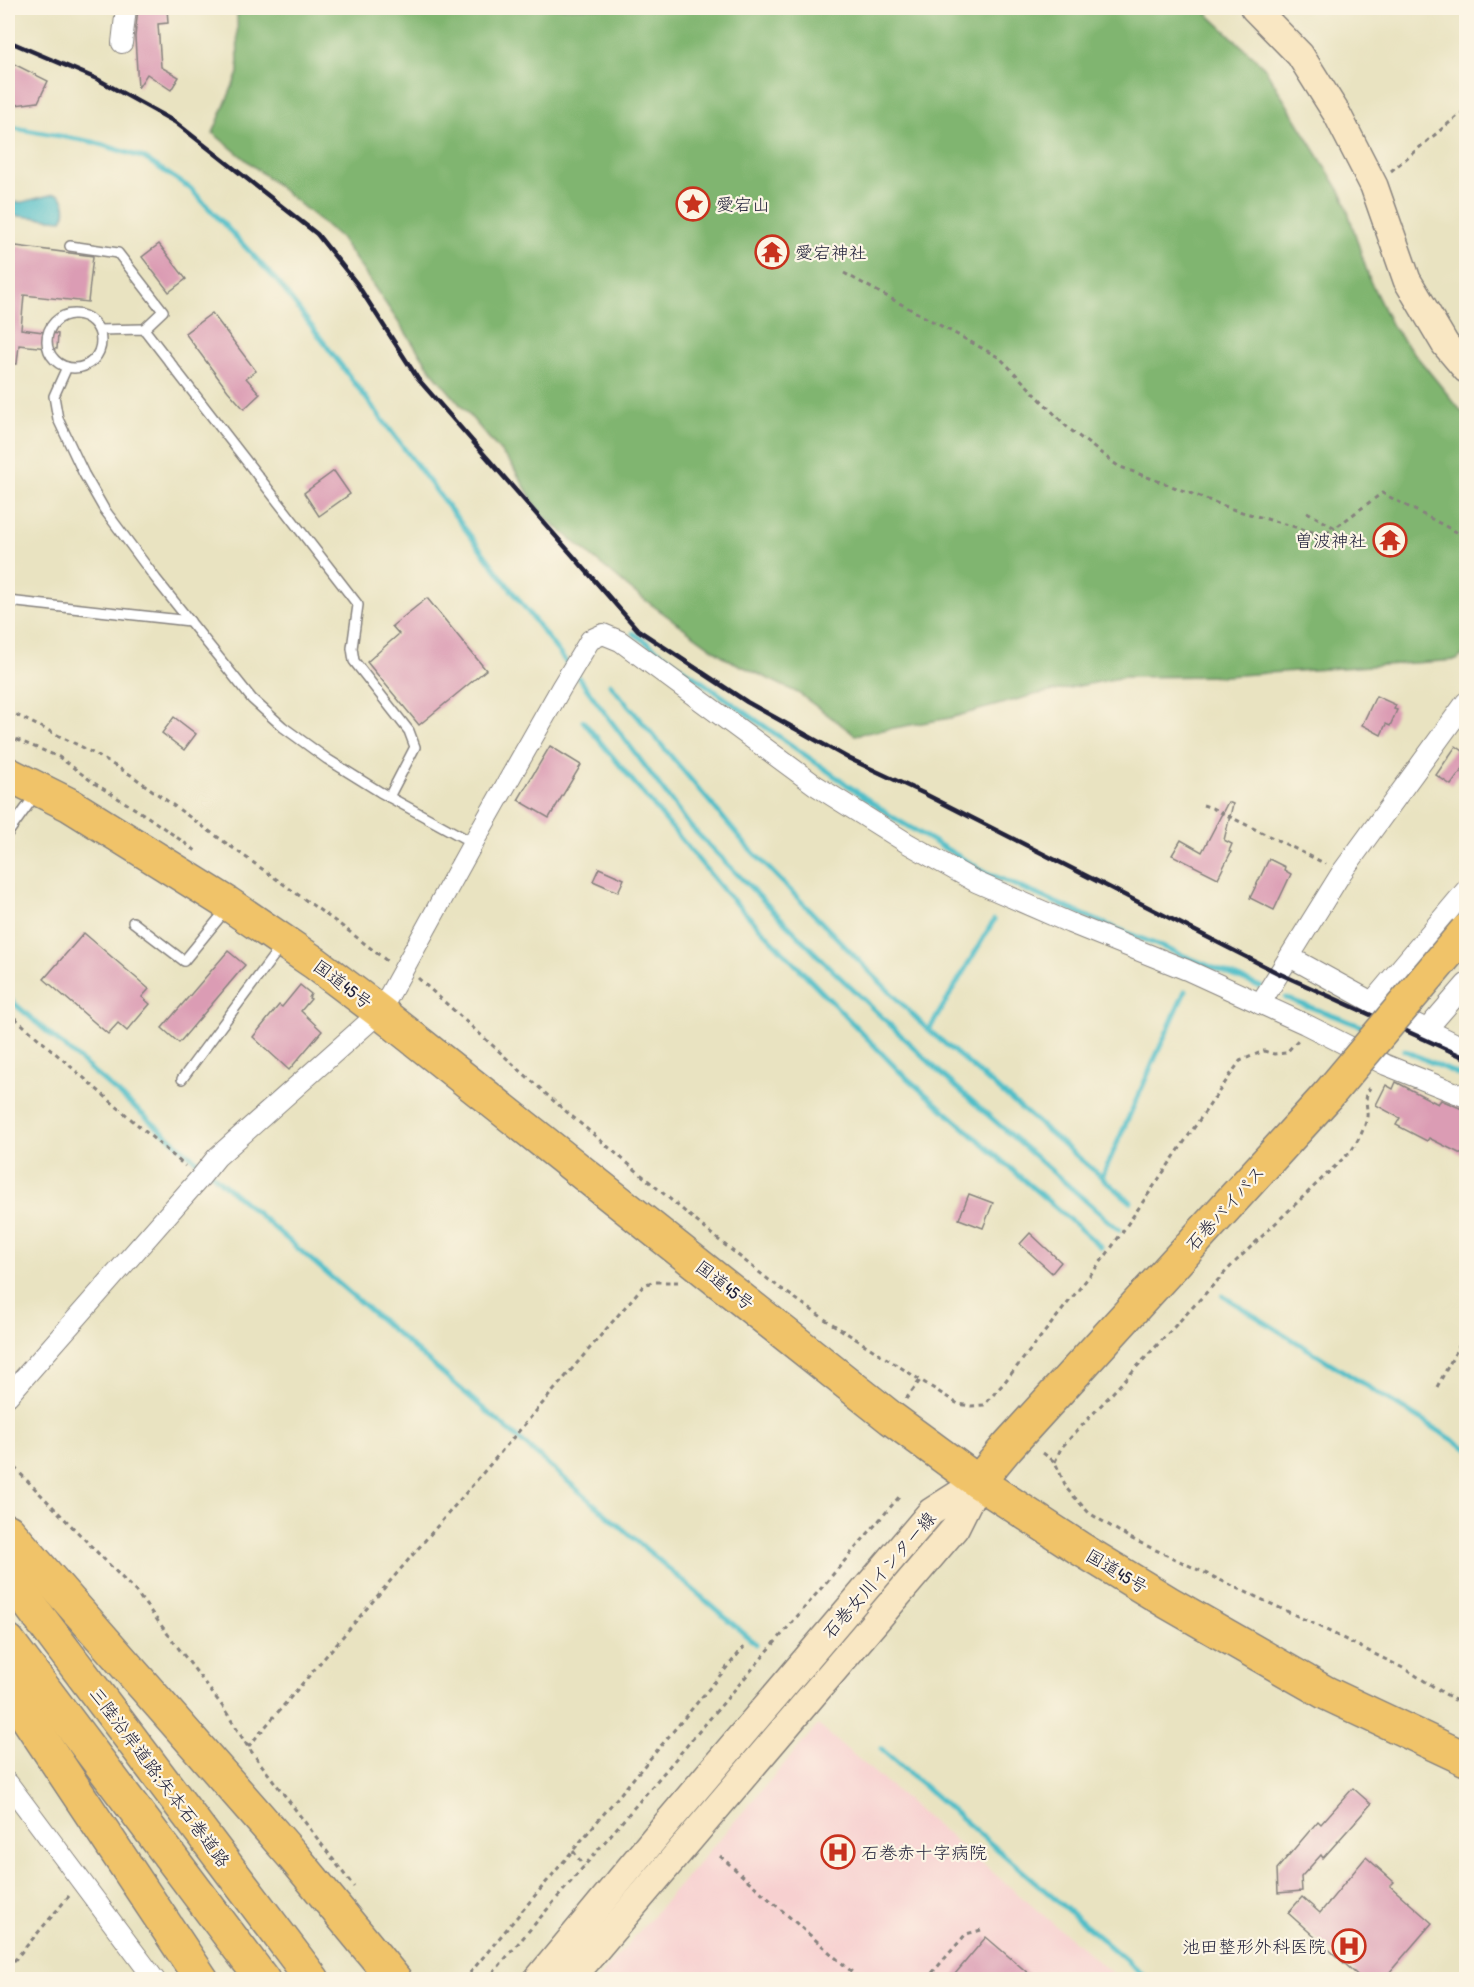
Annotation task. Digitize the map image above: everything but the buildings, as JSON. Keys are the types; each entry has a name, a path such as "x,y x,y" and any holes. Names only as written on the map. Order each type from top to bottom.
{"highway":[{"name":"国道45号","path":"8,774 70,805 285,942 380,1012 891,1418 978,1482 1169,1603 1316,1687 1467,1759"},
{"name":"石巻バイパス","path":"978,1482 1015,1438 1328,1095 1467,931"},
{"path":"8,1531 293,1856 395,1980"},
{"name":"三陸沿岸道路;矢本石巻道路","path":"8,1576 312,1980"},
{"path":"8,1641 263,1980"},
{"path":"8,1689 202,1980"}],"main road":[{"path":"1254,8 1300,55 1336,114 1374,186 1407,280 1445,344 1467,369"},
{"name":"石巻女川インター線","path":"537,1980 931,1512 978,1482"},
{"name":"石巻女川インター線","path":"570,1980 955,1528 978,1482"}],"street":[{"path":"122,43 126,8"},
{"path":"8,1396 217,1157 380,1012 580,655 590,640 603,634 620,641 815,784 976,882 1187,970 1305,1024 1386,1065 1467,1097"},
{"path":"1260,1004 1342,872 1467,702"},
{"path":"1372,1002 1467,890"},
{"path":"1290,957 1372,1002 1467,1049"},
{"path":"1427,1029 1467,984"},
{"path":"8,1783 155,1980"}],"lane":[{"path":"70,246 118,253 163,311 144,329 99,330"},
{"path":"68,314 84,315 92,320 99,330 102,343 100,351 95,358 81,368 67,368 56,362 47,348 47,339 53,323 68,314"},
{"path":"144,329 358,605 352,648 354,661 410,731 415,747 389,797"},
{"path":"67,368 54,396 58,419 84,474 104,509 252,699 283,727 327,759 389,797 473,843"},
{"path":"8,601 190,621"},
{"path":"8,832 40,790"},
{"path":"133,922 184,961 221,916 227,903"},
{"path":"182,1079 285,942"}],"path":[{"path":"1374,186 1467,110"},
{"path":"844,273 1000,358 1068,428 1118,466 1234,510 1323,536 1382,493 1467,537"},
{"path":"1307,512 1335,528"},
{"path":"8,711 82,747 131,775 404,970 555,1102 769,1280 826,1320 957,1404 984,1405 1003,1384 1107,1254 1240,1061 1264,1051 1274,1054 1286,1053 1297,1043 1305,1024"},
{"path":"1203,806 1212,808 1342,872"},
{"path":"8,1012 205,1173"},
{"path":"1055,1462 1061,1448 1233,1264 1352,1150 1363,1131 1367,1117 1365,1094 1386,1065"},
{"path":"248,1747 644,1285 652,1282 678,1282"},
{"path":"1437,1387 1467,1333"},
{"path":"1043,1453 1055,1462 1067,1490 1089,1513 1130,1538 1407,1670 1467,1707"},
{"path":"8,1461 136,1592 223,1707 248,1747 354,1887"},
{"path":"487,1980 899,1497"},
{"path":"464,1980 744,1647"},
{"path":"573,1851 584,1866"},
{"path":"720,1856 861,1980"},
{"path":"8,1968 81,1882"},
{"path":"926,1980 966,1934 985,1929"},
{"path":"886,1980 891,1974 898,1980"}],"shaded area":[{"name":"石巻赤十字病院","path":"818,1725 1119,1979 597,1980"}],"green space":[{"path":"237,8 1201,8 1264,67 1343,196 1370,281 1392,326 1466,417 1466,652 1457,660 1225,676 1124,677 1034,695 950,718 855,735 798,693 727,659 634,592 540,513 512,465 434,374 340,237 213,133 238,73"}],"water":[{"path":"54,194 60,195 65,204 66,210 62,220 8,215 8,203 23,202"}],"waterway":[{"path":"8,129 15,128 93,142 144,158 190,188 278,282 569,666"},
{"path":"633,633 894,818 985,872 1261,987"},
{"path":"575,673 690,826 824,962 947,1079 1119,1230"},
{"path":"610,684 746,845 924,1026 1131,1202"},
{"path":"583,721 725,892 900,1072 1101,1247"},
{"path":"929,1030 994,920"},
{"path":"1102,1177 1185,991"},
{"path":"8,998 756,1644"},
{"path":"1286,998 1366,1028"},
{"path":"1404,1050 1466,1078"},
{"path":"1223,1296 1466,1448"},
{"path":"881,1749 1149,1980"}],"railway":[{"path":"8,41 97,79 175,122 317,234 357,284 418,379 638,630 747,702 848,758 925,794 1278,973 1466,1058"}],"place":[{"name":"愛宕山","path":"693,204"},
{"name":"愛宕神社","path":"772,252"},
{"name":"曽波神社","path":"1390,540"},
{"name":"石巻赤十字病院","path":"838,1852"},
{"name":"池田整形外科医院","path":"1349,1946"}]}
